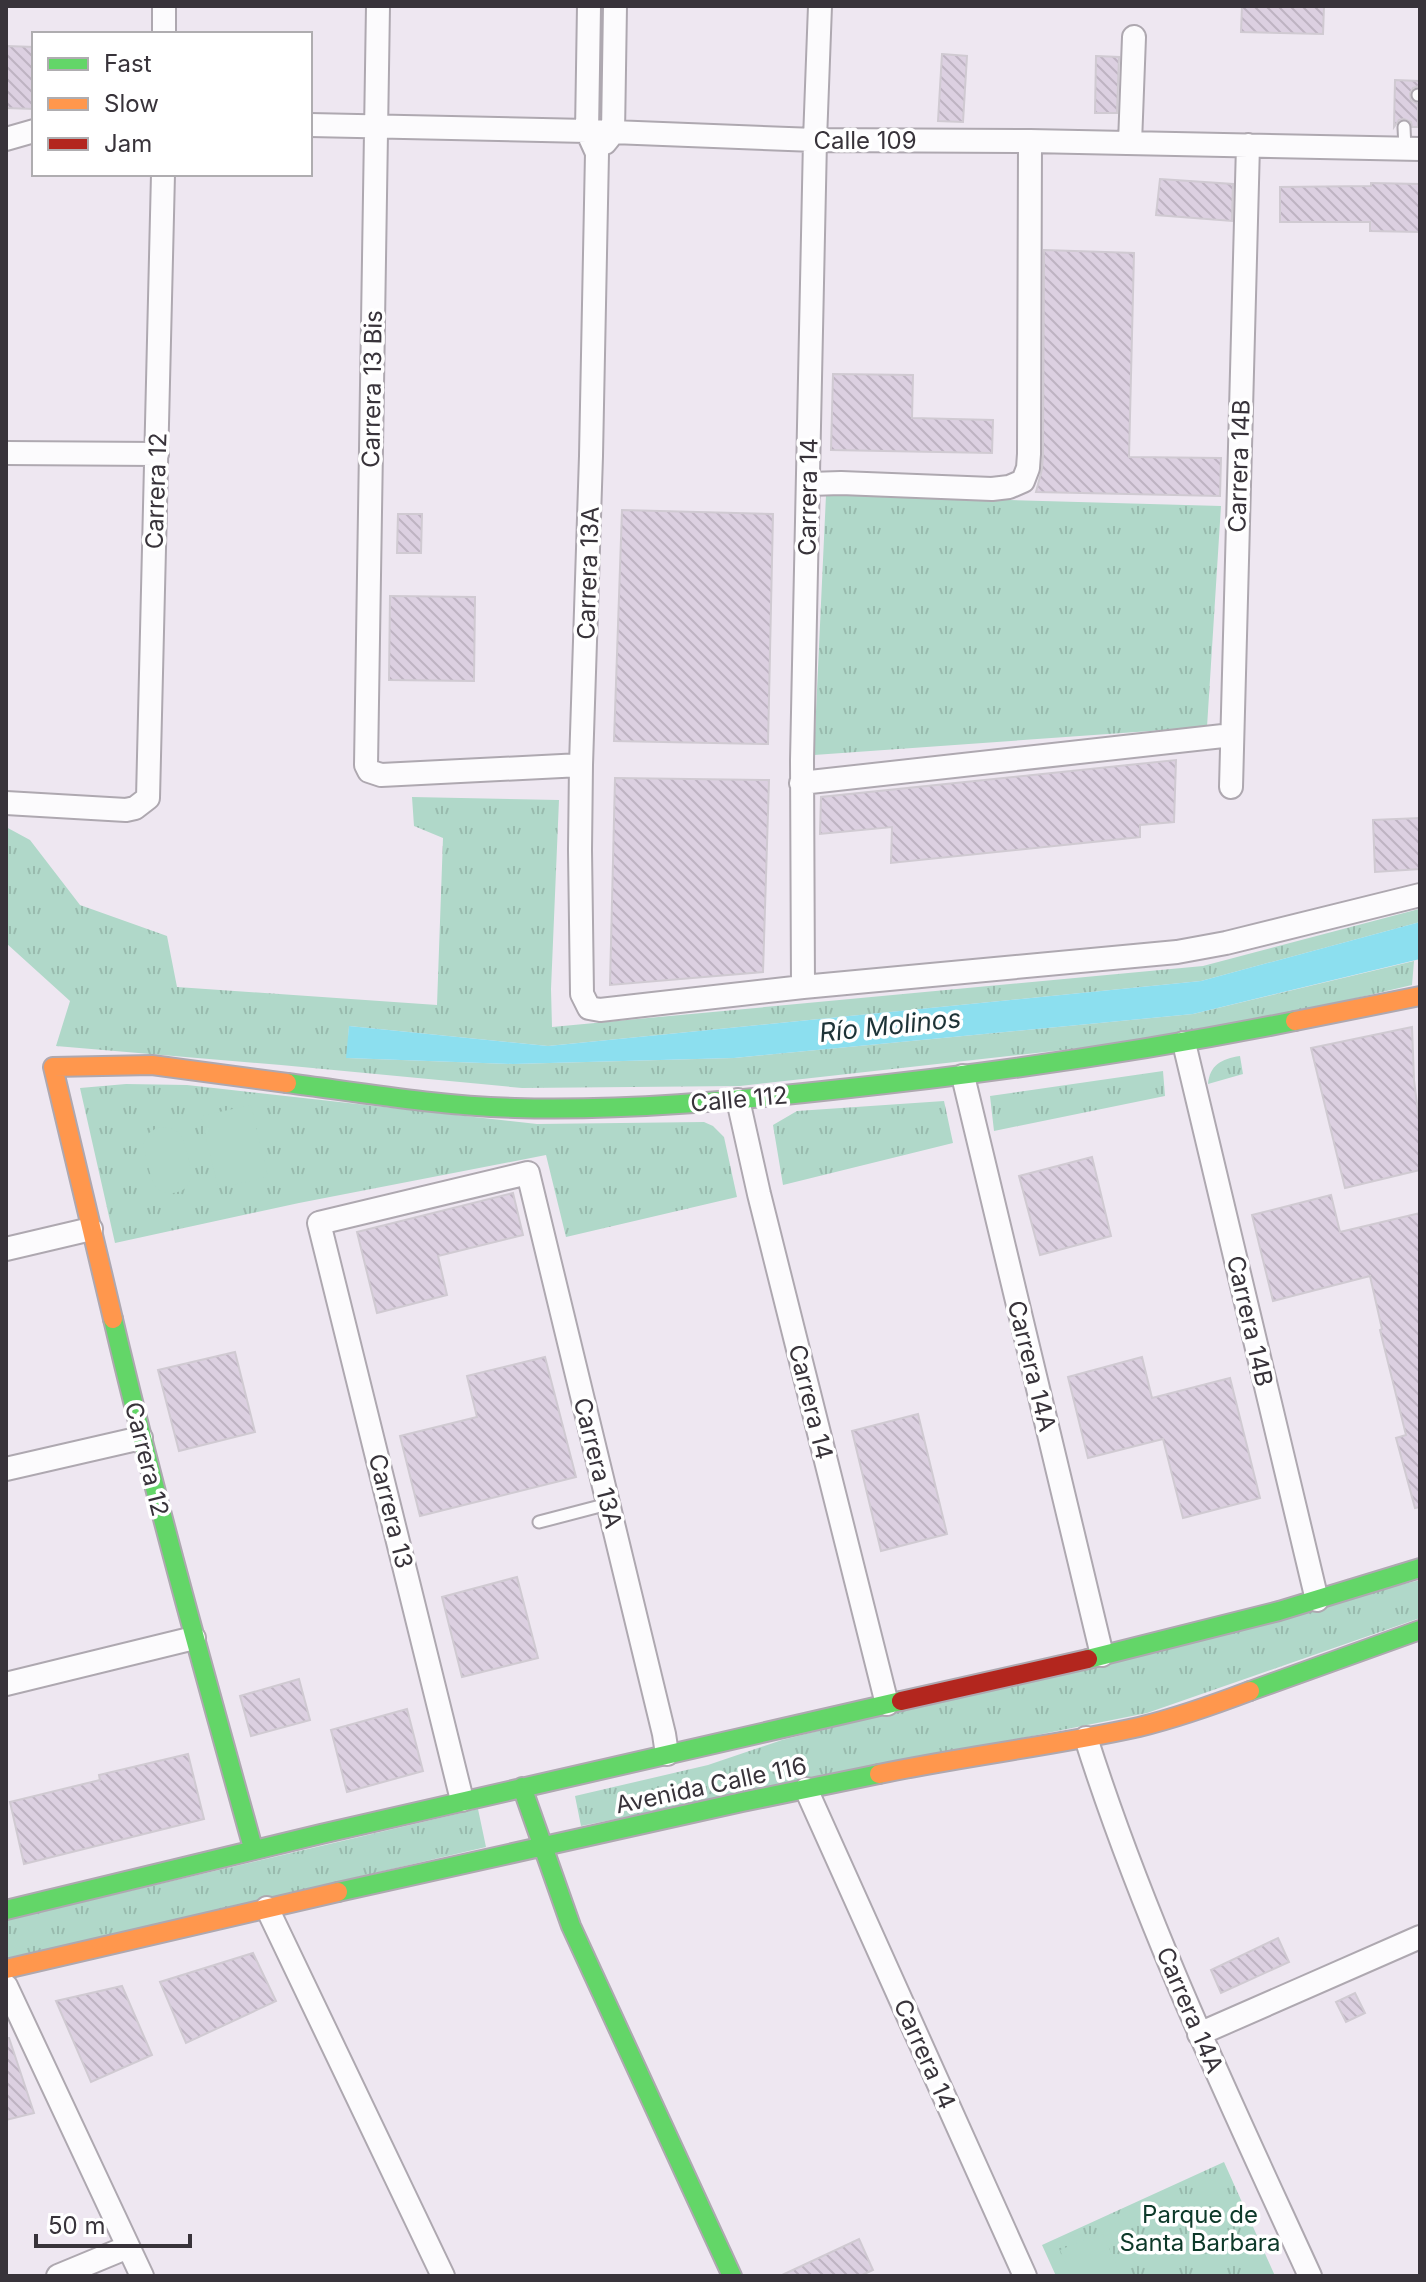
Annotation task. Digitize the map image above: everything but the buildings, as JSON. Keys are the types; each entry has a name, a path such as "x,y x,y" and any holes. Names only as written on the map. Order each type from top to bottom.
{"main road":[{"name":"Calle 112","path":"53,1067 152,1065 441,1103 515,1108 648,1107 963,1076 1184,1043 1420,996"},
{"name":"Carrera 12","path":"53,1067 141,1438 253,1848"},
{"name":"Avenida Calle 116","path":"6,1910 253,1848 1102,1655 1317,1600 1420,1568"},
{"name":"Avenida Calle 116","path":"6,1969 806,1789 1142,1726 1201,1709 1420,1630"},
{"path":"522,1787 571,1926 727,2274"}],"street":[{"path":"164,6 164,32"},
{"name":"Carrera 13 Bis","path":"378,6 365,759 369,771 381,775 581,765"},
{"name":"Carrera 13A","path":"589,6 587,131 597,153 581,765 582,994 589,1008 600,1010 803,987"},
{"path":"597,153 613,133 615,6"},
{"name":"Carrera 14","path":"803,987 801,783 820,6"},
{"path":"1130,143 1134,37"},
{"name":"Calle 109","path":"312,125 815,140 1248,145 1410,142"},
{"path":"6,139 32,132"},
{"path":"809,484 992,489 1023,481 1029,454 1030,141"},
{"name":"Carrera 14B","path":"1231,787 1248,145"},
{"name":"Carrera 12","path":"6,803 126,810 135,808 148,798 163,176"},
{"path":"6,453 157,454"},
{"path":"801,783 1232,735"},
{"path":"803,987 1177,952 1226,943 1420,895"},
{"name":"Carrera 14B","path":"1184,1043 1317,1600"},
{"name":"Carrera 14A","path":"963,1076 1102,1655"},
{"name":"Carrera 14","path":"738,1100 887,1704"},
{"name":"Carrera 13A","path":"528,1173 667,1754"},
{"name":"Carrera 13","path":"462,1800 319,1223 528,1173"},
{"path":"6,1249 91,1229"},
{"path":"6,1469 141,1438"},
{"path":"6,1684 194,1638"},
{"name":"Carrera 14A","path":"1086,1738 1152,1922 1199,2034 1310,2276"},
{"name":"Carrera 14","path":"806,1789 1025,2276"},
{"path":"267,1908 443,2276"},
{"path":"1199,2034 1420,1937"},
{"path":"6,1986 142,2276"},
{"path":"58,2276 128,2247"}],"lane":[{"path":"539,1522 608,1504"}],"green space":[{"path":"826,495 1221,506 1207,727 814,755"},
{"path":"412,797 559,800 552,1027 1203,966 1419,909 1420,922 1201,981 548,1046 349,1026 347,1058 513,1064 734,1058 1193,1014 1414,961 1412,985 1198,1035 740,1086 522,1088 56,1046 70,1001 6,943 6,827 30,840 80,905 167,936 177,987 437,1005 443,838 414,826"},
{"path":"1240,1056 1243,1074 1208,1084 1211,1072 1218,1064"},
{"path":"1163,1071 1165,1096 994,1131 990,1096"},
{"path":"126,1084 187,1085 537,1124 704,1122 724,1137 737,1197 566,1237 546,1155 115,1243 80,1088"},
{"path":"944,1101 953,1143 783,1185 773,1125 797,1111"},
{"path":"251,1105 268,1177 218,1188 201,1116"},
{"path":"158,1127 171,1128 181,1134 190,1169 188,1185 182,1190 171,1193 162,1191 152,1178 143,1144 149,1133"},
{"path":"1420,1580 1420,1618 1147,1713 581,1826 575,1796 708,1765 782,1740"},
{"path":"478,1809 486,1847 6,1959 6,1920"},
{"name":"Parque de Santa Barbara","path":"1224,2162 1275,2276 1056,2276 1042,2245"},
{"path":"1102,2232 1121,2276 1071,2276 1060,2250"}],"water":[{"name":"Río Molinos","path":"1420,922 1420,959 1193,1014 734,1058 513,1064 346,1058 349,1026 548,1046 1201,981"}],"traffic: fast":[{"path":"287,1083 486,1107 556,1109 678,1104 898,1083 1012,1068 1295,1021"},
{"path":"113,1319 163,1518 253,1848"},
{"path":"1088,1659 1279,1611 1420,1568"},
{"path":"1250,1691 1420,1630"},
{"path":"6,1910 901,1701"},
{"path":"338,1892 879,1774"},
{"path":"522,1787 571,1926 732,2276"}],"traffic: slow":[{"path":"1295,1021 1420,996"},
{"path":"113,1319 53,1067 152,1065 287,1083"},
{"path":"879,1774 1139,1727 1250,1691"},
{"path":"6,1969 338,1892"}],"traffic: jam":[{"path":"901,1701 1088,1659"}]}
